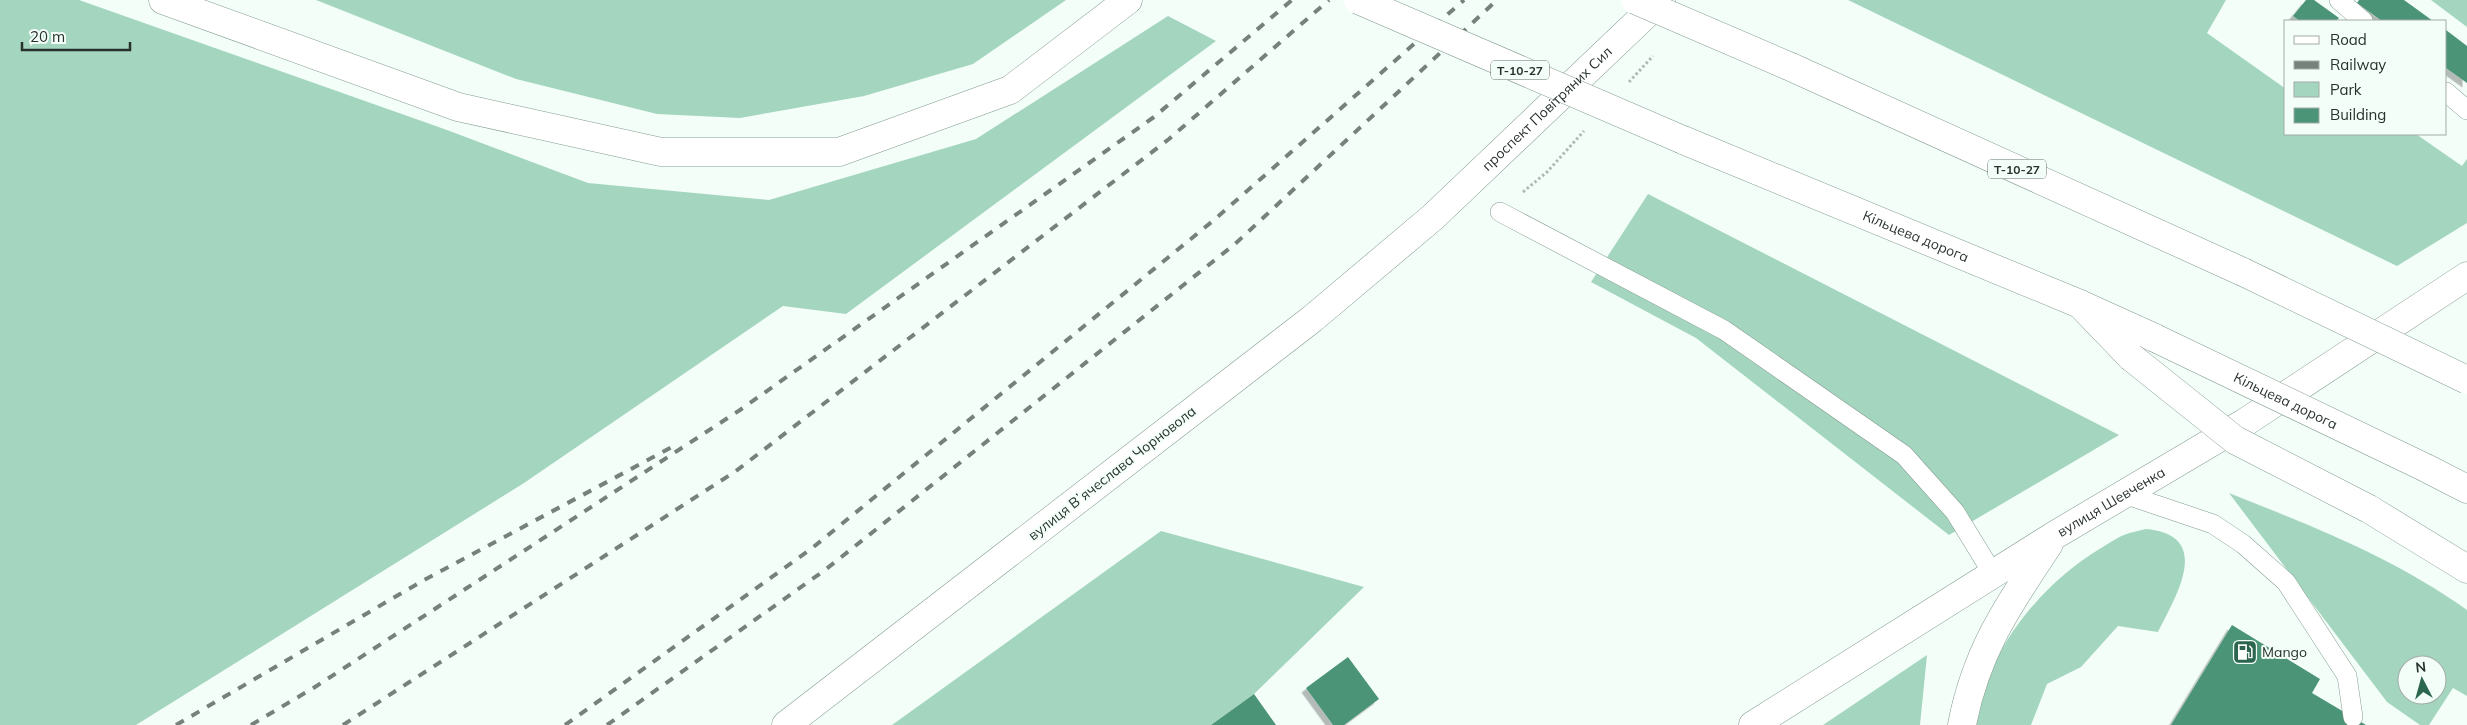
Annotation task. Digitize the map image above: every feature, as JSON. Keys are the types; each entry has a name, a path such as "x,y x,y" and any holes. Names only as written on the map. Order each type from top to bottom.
{"main road":[{"path":"163,0 458,107 661,152 839,152 1010,90 1128,0"},
{"name":"Кільцева дорога","path":"1358,0 1683,140 2080,304 2155,338 2467,489"},
{"name":"Т-10-27","path":"1634,0 1791,67 2243,272 2467,380"},
{"name":"проспект Повітряних Сил","path":"1433,217 1661,0"},
{"name":"вулиця Вʼячеслава Чорновола","path":"786,725 1312,319 1433,217"},
{"name":"вулиця Шевченка","path":"1753,725 2055,535 2244,423 2467,276"},
{"path":"2080,304 2131,357 2236,440 2369,509 2467,569"},
{"path":"1962,725 1974,677 1989,639 2002,614 2055,535"}],"lane":[{"path":"2339,0 2362,20"},
{"path":"2447,93 2467,110"},
{"path":"1500,212 1724,330 1904,455 1955,512 1993,574"},
{"path":"2124,494 2213,524 2243,544 2286,582 2347,676 2353,717"}],"green space":[{"path":"0,0 79,0 447,130 588,183 769,200 976,139 1168,16 1216,41 846,314 783,306 524,483 136,725 0,725"},
{"path":"316,0 1066,0 973,64 864,96 740,118 657,114 516,79"},
{"path":"1848,0 2226,0 2207,33 2284,88 2284,135 2417,135 2462,166 2467,159 2467,223 2397,266"},
{"path":"2431,0 2467,0 2467,27"},
{"path":"1648,194 2119,435 1949,535 1696,338 1591,282"},
{"path":"2229,493 2352,544 2411,574 2467,610 2467,696 2453,688 2447,697 2447,655 2397,655 2397,705 2442,705 2429,725 2420,725 2387,702"},
{"path":"2146,529 2167,534 2179,543 2184,555 2184,569 2180,585 2158,632 2118,626 2081,667 2047,684 2031,725 1974,725 1980,698 1990,672 2003,647 2037,601 2078,563 2121,536"},
{"path":"1161,531 1364,587 1254,694 1211,725 892,725"},
{"path":"1927,655 1920,725 1823,725"}],"building":[{"path":"2306,0 2314,0 2339,18 2337,20 2299,20 2293,16"},
{"path":"2359,0 2404,0 2432,20 2381,20 2357,3"},
{"path":"2447,31 2467,46 2467,83 2447,69"},
{"name":"Mango","path":"2232,625 2320,679 2312,693 2366,725 2171,725"},
{"path":"1348,657 1379,699 1344,725 1333,725 1306,688"},
{"path":"1254,694 1276,725 1211,725"}],"railway":[{"path":"251,725 315,687 740,410 1154,117 1292,0"},
{"path":"343,725 736,471 1169,139 1329,0"},
{"path":"565,725 811,549 1214,220 1464,0"},
{"path":"607,725 825,570 1235,244 1497,0"},
{"path":"176,725 424,580 674,446"}],"place":[{"name":"Mango","path":"2245,652"}]}
